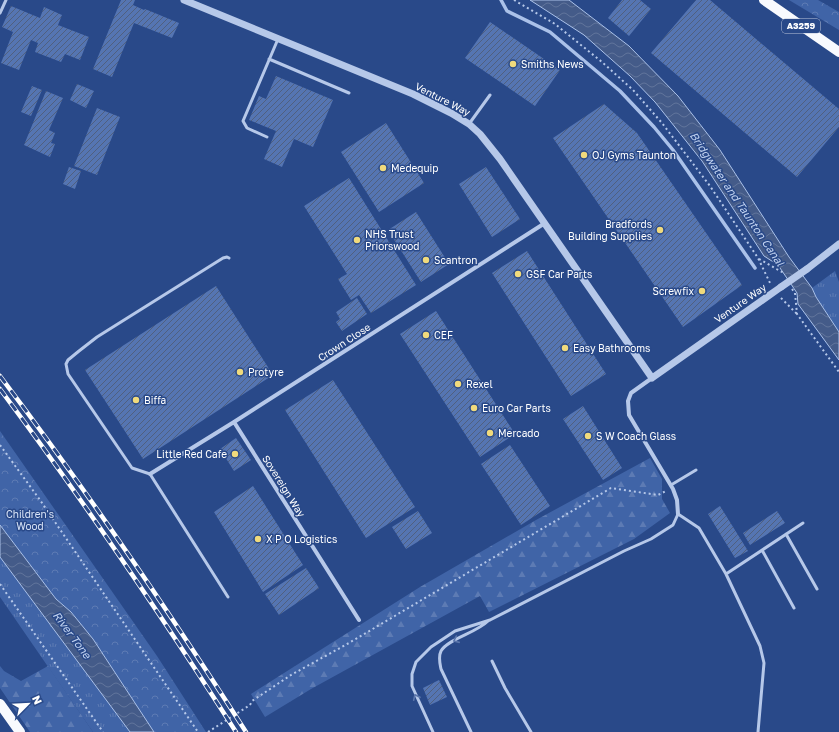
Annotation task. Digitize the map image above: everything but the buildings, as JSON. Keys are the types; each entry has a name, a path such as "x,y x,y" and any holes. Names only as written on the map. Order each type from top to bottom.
{"main road":[{"name":"A3259","path":"764,0 839,52"},
{"path":"0,704 20,732"}],"street":[{"name":"Venture Way","path":"184,0 278,40 413,94 469,124 480,134 500,158 652,378"},
{"name":"Crown Close","path":"150,474 546,223"},
{"name":"Venture Way","path":"678,514 677,500 672,487 629,415 628,401 631,393 807,269 839,244"},
{"name":"Sovereign Way","path":"234,422 359,620"}],"lane":[{"path":"0,13 6,0"},
{"path":"267,137 247,128 243,122 278,40"},
{"path":"269,60 349,93"},
{"path":"469,124 490,95"},
{"path":"228,597 150,474 132,468 68,374 66,364 68,360 97,337 223,258 229,258"},
{"path":"672,487 696,470"},
{"path":"433,732 412,686 412,674 416,662 431,647 455,631 490,620 624,551 651,539 673,525 678,514 699,528 726,574 760,646 764,663 758,732"},
{"path":"726,574 803,523"},
{"path":"786,534 817,589"},
{"path":"762,550 794,608"},
{"path":"471,732 441,670 439,660 441,652 450,643 483,627 490,620"},
{"path":"492,661 505,688 531,732"}],"path":[{"path":"514,0 555,24 602,62 633,90 666,128 710,186 758,258 774,292 797,314 839,372"},
{"path":"758,258 782,272 786,279"},
{"path":"790,286 795,293 797,314"},
{"path":"0,446 40,500 198,732"},
{"path":"208,732 250,705 252,701 291,675 376,627 611,488 658,495 672,487"},
{"path":"0,584 103,732"}],"green space":[{"path":"789,0 818,0 839,12 839,30"},
{"path":"835,271 839,282 839,332 816,297 812,288"},
{"name":"Children's Wood","path":"0,431 157,656 206,732 154,732 93,639 71,612 56,599 0,525"},
{"path":"650,458 662,479 662,499 670,513 634,539 489,612 480,596 311,689 265,717 251,694 420,587 536,520"},
{"path":"0,557 130,732 93,732 0,597"},
{"path":"0,666 4,671 21,681 48,666 93,732 30,732 0,688"}],"water":[{"name":"Bridgwater and Taunton Canal","path":"530,0 569,0 629,46 678,96 720,150 789,257 812,288 816,297 839,332 839,360 798,304 797,293 778,265 764,256 702,161 655,102 630,76 584,35"},
{"name":"River Tone","path":"0,525 56,599 71,612 93,639 154,732 130,732 0,557"}],"waterway":[{"path":"501,0 507,11 550,32 620,91 654,127 673,150 755,268"}],"railway":[{"path":"0,376 126,551 246,732"},
{"path":"0,389 121,558 236,732"}],"place":[{"name":"Smiths News","path":"513,64"},
{"name":"OJ Gyms Taunton","path":"584,155"},
{"name":"Medequip","path":"383,168"},
{"name":"Bradfords Building Supplies","path":"660,230"},
{"name":"NHS Trust Priorswood","path":"357,240"},
{"name":"Scantron","path":"426,260"},
{"name":"GSF Car Parts","path":"518,274"},
{"name":"Screwfix","path":"702,291"},
{"name":"CEF","path":"426,335"},
{"name":"Easy Bathrooms","path":"565,348"},
{"name":"Protyre","path":"240,372"},
{"name":"Rexel","path":"458,384"},
{"name":"Biffa","path":"136,400"},
{"name":"Euro Car Parts","path":"474,408"},
{"name":"Mercado","path":"490,433"},
{"name":"S W Coach Glass","path":"588,436"},
{"name":"Little Red Cafe","path":"235,454"},
{"name":"X P O Logistics","path":"258,539"}]}
